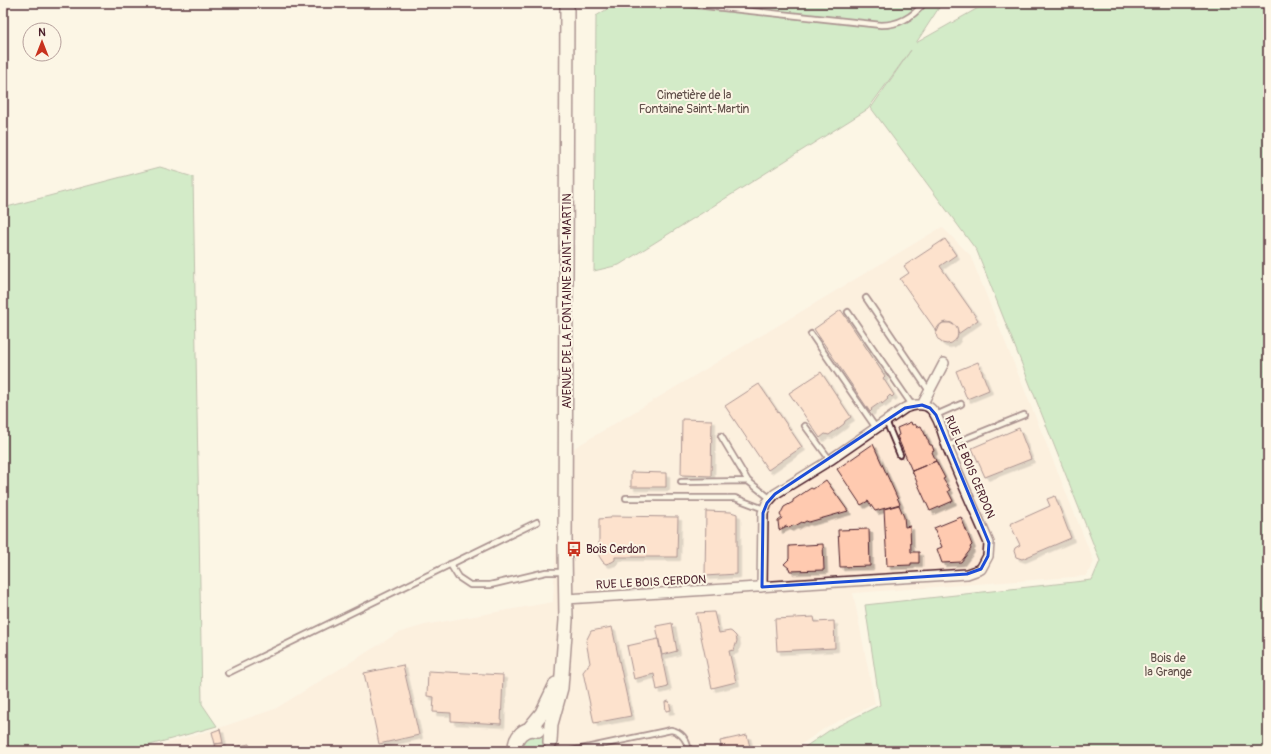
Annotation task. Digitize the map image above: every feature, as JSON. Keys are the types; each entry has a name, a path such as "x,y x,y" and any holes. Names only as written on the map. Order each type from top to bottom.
{"main road":[{"name":"AVENUE DE LA FONTAINE SAINT-MARTIN","path":"552,749 551,724 561,688 566,620 567,3"},
{"path":"529,729 542,713 561,672"},
{"path":"515,751 516,739 519,734 529,729 542,731 547,735 552,749"}],"street":[{"path":"762,587 763,513 767,503 775,494 830,460 904,408 917,405 929,391 944,363"},
{"name":"RUE LE BOIS CERDON","path":"566,599 967,574 981,569 988,556 989,543 947,446 936,415 930,408 917,405"}],"lane":[{"path":"688,3 881,25 896,23 906,19 918,10 924,3"},
{"path":"866,298 929,391"},
{"path":"848,312 917,405"},
{"path":"811,334 876,428"},
{"path":"936,415 961,404"},
{"path":"947,446 1024,415"},
{"path":"886,421 900,455"},
{"path":"805,426 830,460"},
{"path":"721,436 748,481 771,499"},
{"path":"680,482 748,481"},
{"path":"626,498 735,498 764,509"},
{"path":"228,673 537,522"},
{"path":"450,564 458,577 470,585 490,585 546,572 565,572"},
{"path":"572,751 671,730 676,731 685,738 689,751"}],"highlighted area":[{"path":"922,405 930,408 936,415 989,543 988,556 981,569 967,574 762,587 763,513 767,503 775,494 905,408"}],"shaded area":[{"path":"942,227 970,255 1094,562 1086,576 853,593 875,704 828,726 791,751 141,751 219,728 275,709 398,633 425,625 553,602 561,456"}],"green space":[{"path":"617,3 942,3 916,43 987,3 1268,3 1268,751 799,751 830,730 880,705 865,605 1092,580 1100,561 977,251 871,108 911,50 868,109 619,265 594,271 596,16"},
{"path":"160,167 193,177 202,704 217,726 129,751 3,751 3,208"},
{"path":"525,736 541,736 546,743 545,751 521,751 520,743"}],"building":[{"path":"945,239 956,255 940,266 978,320 958,334 957,327 950,323 943,323 940,325 937,332 900,279 909,273 904,266"},
{"path":"841,310 885,376 883,378 894,395 892,397 890,395 887,398 888,399 882,404 881,402 871,409 872,410 870,412 814,329"},
{"path":"947,322 955,325 958,333 955,341 947,344 939,341 936,333 939,325"},
{"path":"978,362 989,390 967,399 956,371"},
{"path":"821,372 851,417 829,435 825,434 820,438 789,393"},
{"path":"759,384 802,447 768,470 725,406"},
{"path":"682,419 712,420 711,476 681,475"},
{"path":"911,422 912,425 915,424 917,427 921,426 930,445 932,445 934,451 932,452 936,461 912,471 897,436 899,435 897,428"},
{"path":"1019,428 1031,459 985,477 972,448"},
{"path":"873,444 900,504 875,511 868,501 861,505 837,469"},
{"path":"936,461 945,478 943,479 950,490 948,491 953,501 930,511 912,471"},
{"path":"631,472 666,473 666,487 631,487"},
{"path":"826,480 848,511 809,522 802,522 789,528 787,526 779,530 778,521 782,518 780,515 784,507 811,488 813,489"},
{"path":"1055,496 1071,538 1022,559 1016,557 1014,551 1015,548 1020,545 1010,524 1050,506 1047,499"},
{"path":"899,505 904,517 905,527 910,526 911,552 919,552 919,563 911,563 911,565 887,566 884,509"},
{"path":"706,511 731,512 737,514 737,574 705,576"},
{"path":"611,516 678,517 677,557 615,557 615,560 606,564 599,556 599,519 611,518"},
{"path":"961,517 972,545 970,547 971,549 961,562 942,563 937,549 942,547 934,528"},
{"path":"869,529 870,566 840,567 838,530"},
{"path":"823,544 824,570 790,571 784,564 789,559 789,546"},
{"path":"714,612 719,633 730,631 736,636 737,641 734,650 729,651 736,682 712,688 696,613"},
{"path":"814,617 815,622 834,621 835,648 777,651 775,619"},
{"path":"672,623 677,651 662,655 656,626"},
{"path":"612,627 631,716 594,723 583,672 590,663 586,641 591,631"},
{"path":"658,639 668,687 657,690 654,674 634,679 627,646"},
{"path":"403,665 419,735 379,744 364,673"},
{"path":"428,671 503,675 501,724 451,721 451,713 433,712 434,697 427,696"},
{"path":"669,701 671,710 666,711 665,702"},
{"path":"220,729 223,743 215,744 212,732"},
{"path":"747,735 751,751 722,751 720,741"},
{"path":"223,743 224,749 216,750 215,744"},
{"path":"249,744 250,751 216,750 224,749"}],"place":[{"name":"Bois Cerdon","path":"574,549"}],"park label":[{"name":"Cimetière de la Fontaine Saint-Martin","path":"694,102"},
{"name":"Bois de la Grange","path":"1168,665"}]}
